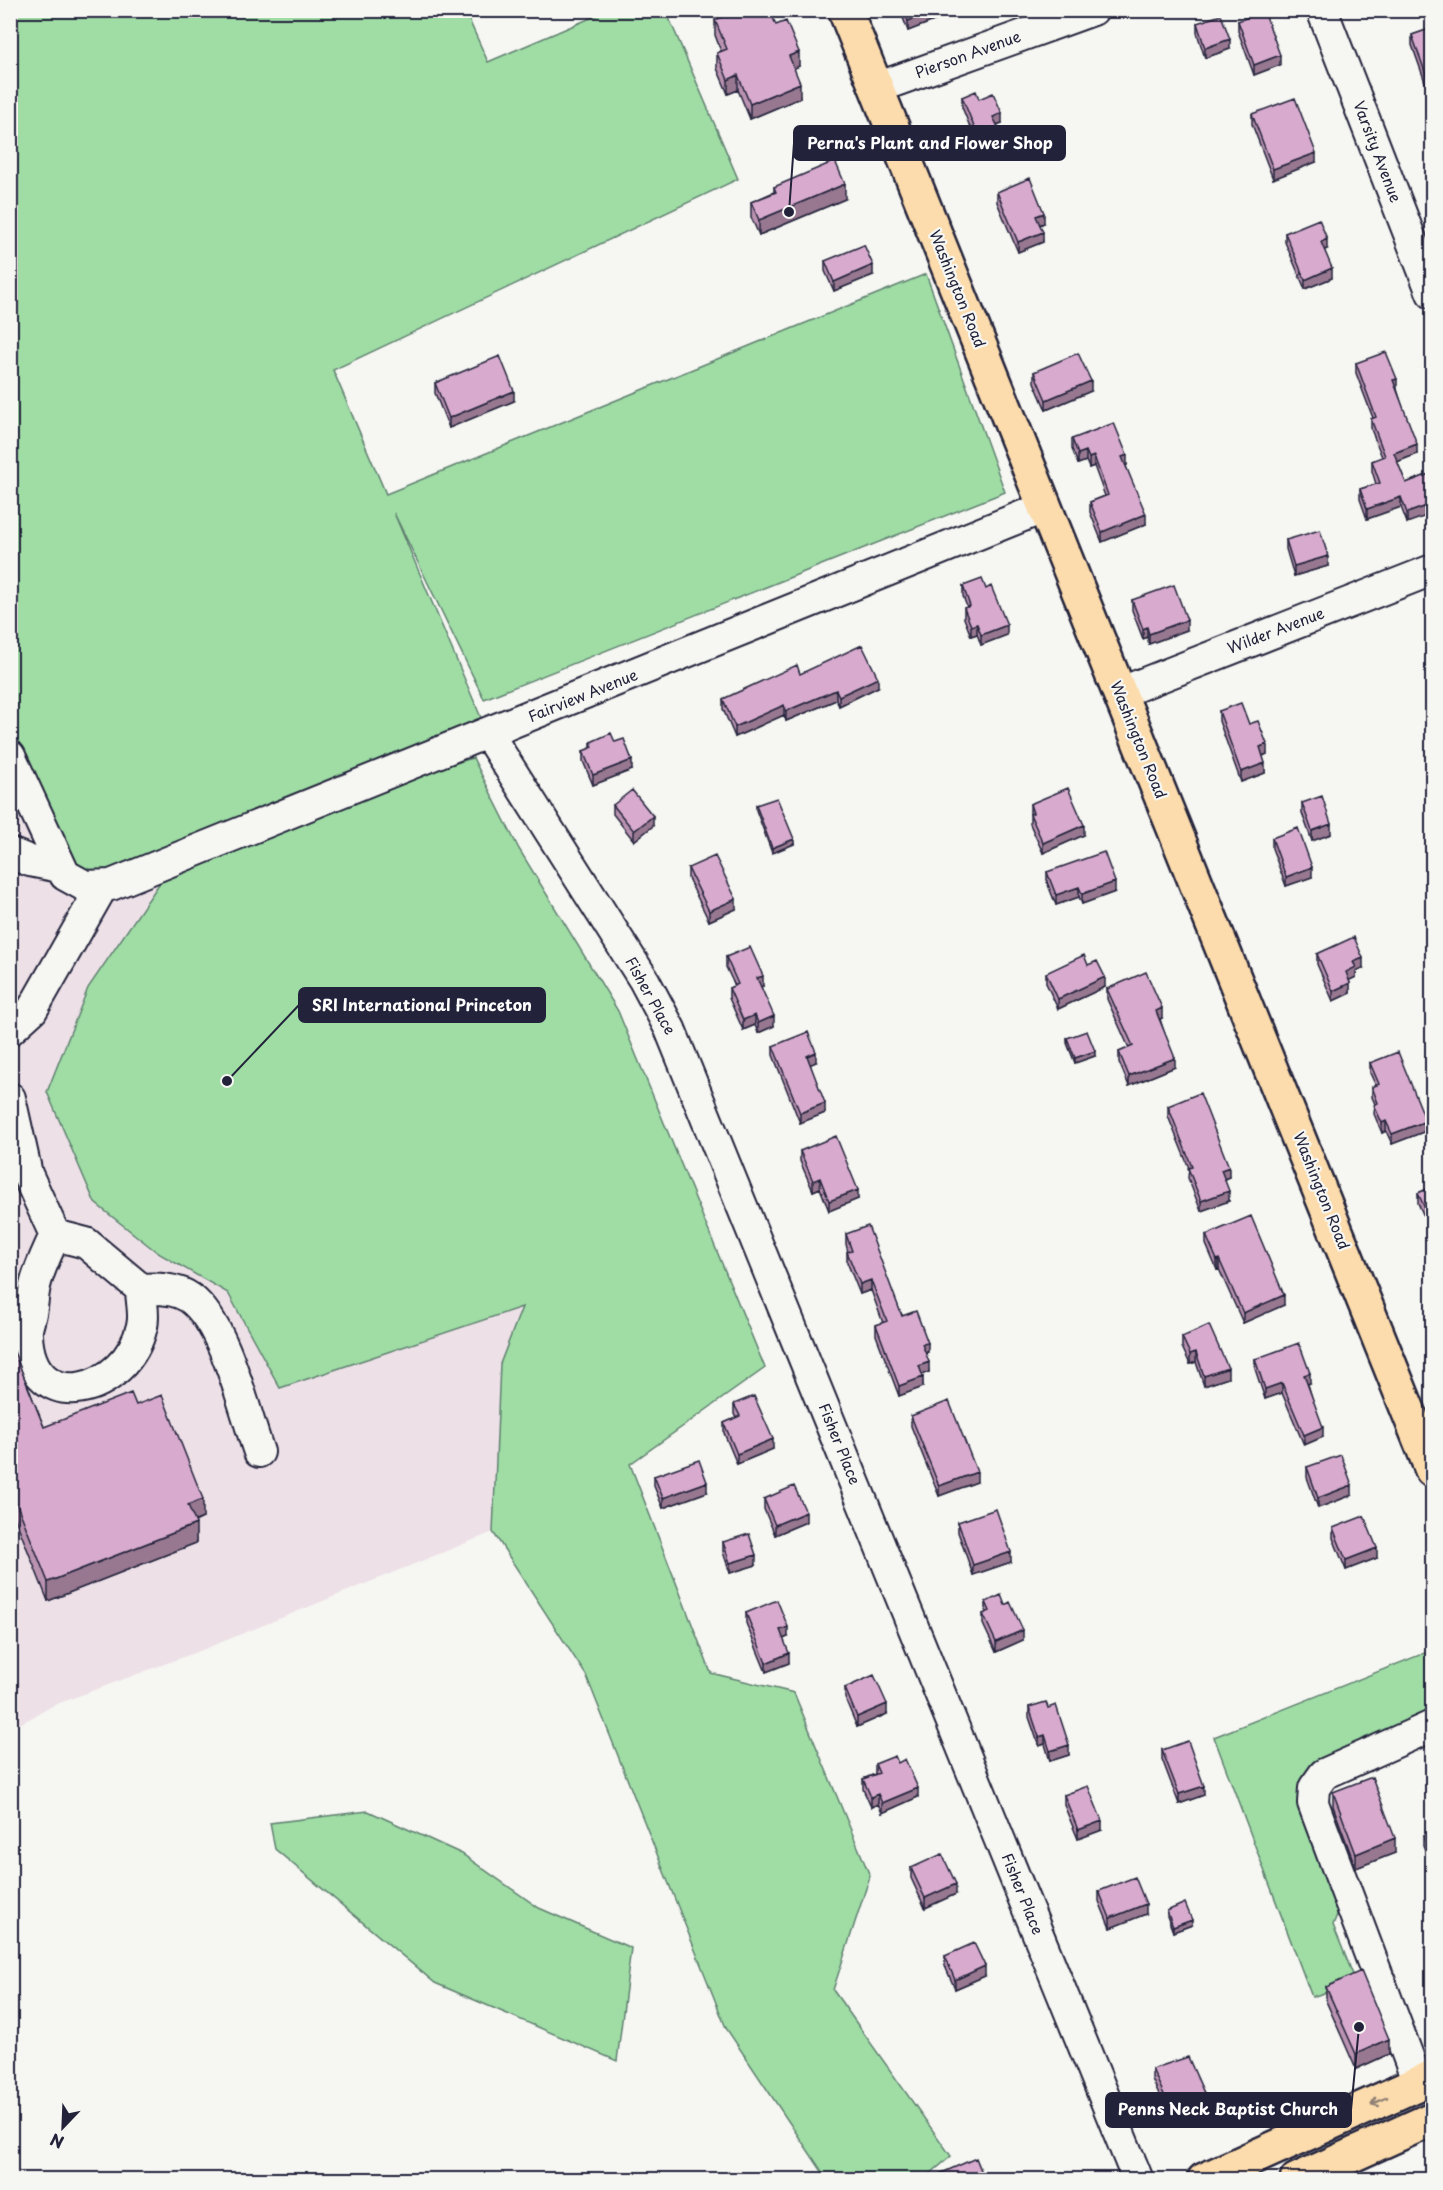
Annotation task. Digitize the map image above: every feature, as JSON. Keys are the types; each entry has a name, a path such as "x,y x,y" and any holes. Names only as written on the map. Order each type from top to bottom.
{"main road":[{"name":"Washington Road","path":"845,10 1432,1470"},
{"path":"1204,2180 1425,2080"},
{"path":"1297,2180 1432,2119"}],"street":[{"name":"Pierson Avenue","path":"876,88 1093,10"},
{"name":"Varsity Avenue","path":"1322,10 1432,293"},
{"name":"Fairview Avenue","path":"111,884 488,734 1045,507"},
{"name":"Wilder Avenue","path":"1119,693 1432,570"},
{"name":"Fisher Place","path":"488,734 644,980 670,1029 1138,2180"},
{"path":"10,756 65,875 78,884 111,884"},
{"path":"10,853 30,861 60,867"},
{"path":"10,1030 32,1010 111,884"},
{"path":"10,1098 27,1174 55,1234 35,1286 27,1335 33,1358 42,1375 60,1388 80,1389 97,1384 115,1373 130,1353 142,1325 141,1289"},
{"path":"55,1234 86,1243 141,1289 163,1288 188,1296 205,1311 217,1331 259,1452"},
{"path":"1425,2080 1312,1803 1314,1788 1324,1774 1432,1726"}],"shaded area":[{"path":"10,756 174,862 534,1276 500,1364 493,1532 202,1650 54,1705 11,1729"}],"green space":[{"path":"10,11 465,11 488,62 607,11 666,11 738,179 333,370 386,494 926,274 1005,492 484,699 394,513 488,734 324,801 473,758 519,849 618,1011 765,1368 630,1464 711,1673 794,1693 870,1876 833,1990 951,2156 924,2179 827,2179 726,2028 586,1675 493,1532 500,1364 522,1307 280,1388 228,1293 158,1253 95,1203 47,1092 88,988 174,862 85,886 11,756"},
{"path":"1432,1650 1432,1720 1320,1769 1342,1902 1333,1925 1356,1982 1312,1997 1214,1737"},
{"path":"368,1811 462,1854 539,1908 631,1948 617,2061 435,1983 275,1849 270,1823"}],"building":[{"path":"737,10 770,10 776,25 786,21 799,52 789,56 800,83 750,104 738,75 728,80 717,53 727,49 715,20"},
{"path":"904,10 936,10 908,21"},
{"path":"1264,11 1280,55 1254,65 1238,21"},
{"path":"1221,15 1230,39 1205,48 1197,23"},
{"path":"1432,28 1432,82 1429,83 1412,35"},
{"path":"976,91 979,99 993,93 1002,113 993,117 998,127 992,130 996,138 981,144 962,97"},
{"path":"1295,98 1316,153 1273,169 1252,114"},
{"path":"835,161 845,184 759,220 751,202 776,192 774,187"},
{"path":"1030,178 1044,213 1036,216 1043,232 1018,242 997,192"},
{"path":"1319,219 1327,239 1321,242 1332,268 1305,280 1285,233"},
{"path":"864,245 873,265 834,282 825,261"},
{"path":"1386,352 1397,379 1393,380 1417,444 1394,453 1406,483 1432,473 1432,504 1407,513 1401,497 1367,509 1360,489 1380,483 1372,461 1385,456 1371,419 1376,417 1356,363"},
{"path":"1078,353 1091,381 1046,400 1034,372"},
{"path":"500,356 514,391 449,418 435,383"},
{"path":"1114,423 1127,455 1122,457 1146,514 1102,532 1090,502 1108,495 1094,456 1089,458 1086,451 1078,454 1072,439"},
{"path":"1320,530 1328,556 1294,566 1286,540"},
{"path":"982,579 986,589 991,586 1007,625 981,635 977,624 971,626 964,608 970,606 963,586"},
{"path":"1174,585 1187,620 1149,634 1147,627 1143,629 1132,600"},
{"path":"862,645 878,678 839,696 836,690 786,711 784,705 735,727 723,699 797,665 800,674"},
{"path":"1241,703 1249,724 1258,721 1267,744 1260,747 1265,763 1241,772 1219,711"},
{"path":"611,733 615,742 624,739 632,760 593,775 583,751 593,747 591,742"},
{"path":"1068,788 1084,825 1043,843 1030,814 1033,813 1030,804"},
{"path":"632,790 653,816 634,831 613,805"},
{"path":"1322,796 1331,824 1312,831 1302,803"},
{"path":"777,798 794,839 772,848 756,805"},
{"path":"1298,828 1312,867 1286,877 1272,838"},
{"path":"1104,852 1115,882 1082,894 1079,887 1056,895 1047,872"},
{"path":"715,856 736,899 709,911 688,868"},
{"path":"1354,937 1363,958 1353,962 1356,967 1346,972 1350,983 1333,991 1317,954"},
{"path":"750,947 763,976 757,978 774,1016 758,1023 755,1015 743,1020 729,988 738,984 726,957"},
{"path":"1084,955 1088,965 1097,961 1105,977 1058,999 1046,973"},
{"path":"1146,972 1162,1008 1156,1011 1175,1058 1129,1076 1119,1052 1133,1046 1107,989"},
{"path":"1087,1031 1095,1051 1075,1058 1067,1038"},
{"path":"808,1032 816,1052 807,1056 825,1103 800,1113 773,1046"},
{"path":"1398,1052 1426,1121 1392,1134 1386,1121 1382,1123 1374,1105 1378,1103 1372,1087 1379,1084 1370,1063"},
{"path":"1200,1093 1229,1167 1221,1170 1229,1191 1201,1201 1188,1168 1192,1167 1168,1106"},
{"path":"836,1136 858,1190 829,1201 820,1178 813,1181 800,1151"},
{"path":"1432,1187 1432,1224 1418,1193"},
{"path":"1251,1216 1284,1295 1243,1313 1206,1235"},
{"path":"868,1226 902,1316 916,1311 928,1343 922,1344 929,1362 919,1366 923,1377 899,1386 876,1325 887,1321 871,1280 860,1284 847,1252 852,1251 846,1234"},
{"path":"1209,1325 1228,1368 1204,1376 1196,1352 1190,1354 1182,1337"},
{"path":"10,1342 44,1427 131,1393 136,1405 162,1395 203,1499 188,1505 196,1524 48,1582 10,1487"},
{"path":"1299,1343 1310,1373 1304,1375 1323,1427 1304,1435 1282,1383 1265,1389 1255,1359"},
{"path":"754,1396 773,1439 737,1454 724,1423 740,1416 734,1404"},
{"path":"949,1401 977,1472 939,1486 911,1416"},
{"path":"1341,1455 1352,1485 1318,1498 1307,1467"},
{"path":"699,1460 707,1482 663,1498 654,1476"},
{"path":"794,1486 806,1512 775,1525 764,1499"},
{"path":"996,1509 1011,1552 973,1565 958,1522"},
{"path":"1364,1516 1377,1548 1346,1560 1333,1528"},
{"path":"749,1534 756,1555 730,1563 723,1542"},
{"path":"1001,1595 1005,1605 1010,1602 1023,1630 996,1642 983,1614 990,1611 986,1602"},
{"path":"777,1600 788,1627 780,1630 789,1653 766,1663 746,1613"},
{"path":"874,1675 887,1704 857,1717 845,1688"},
{"path":"1046,1702 1048,1708 1056,1705 1069,1745 1050,1751 1045,1735 1039,1737 1029,1707"},
{"path":"1188,1741 1204,1786 1179,1794 1162,1750"},
{"path":"895,1756 898,1763 905,1759 918,1788 882,1803 878,1794 871,1797 863,1779 879,1773 875,1764"},
{"path":"1372,1777 1395,1838 1356,1854 1333,1792"},
{"path":"1088,1786 1102,1821 1078,1830 1064,1795"},
{"path":"1432,1832 1432,1857 1423,1836"},
{"path":"942,1854 956,1884 925,1898 911,1868"},
{"path":"1135,1877 1146,1904 1110,1918 1099,1891"},
{"path":"1185,1903 1192,1920 1173,1927 1167,1911"},
{"path":"974,1943 985,1966 955,1980 945,1956"},
{"path":"1361,1971 1389,2039 1356,2054 1326,1987"},
{"path":"1188,2057 1204,2093 1180,2104 1178,2100 1169,2105 1152,2069"},
{"path":"976,2158 985,2180 939,2180 937,2175"}],"place":[{"name":"Perna's Plant and Flower Shop","path":"789,212"},
{"name":"SRI International Princeton","path":"227,1081"},
{"name":"Penns Neck Baptist Church","path":"1359,2027"}]}
